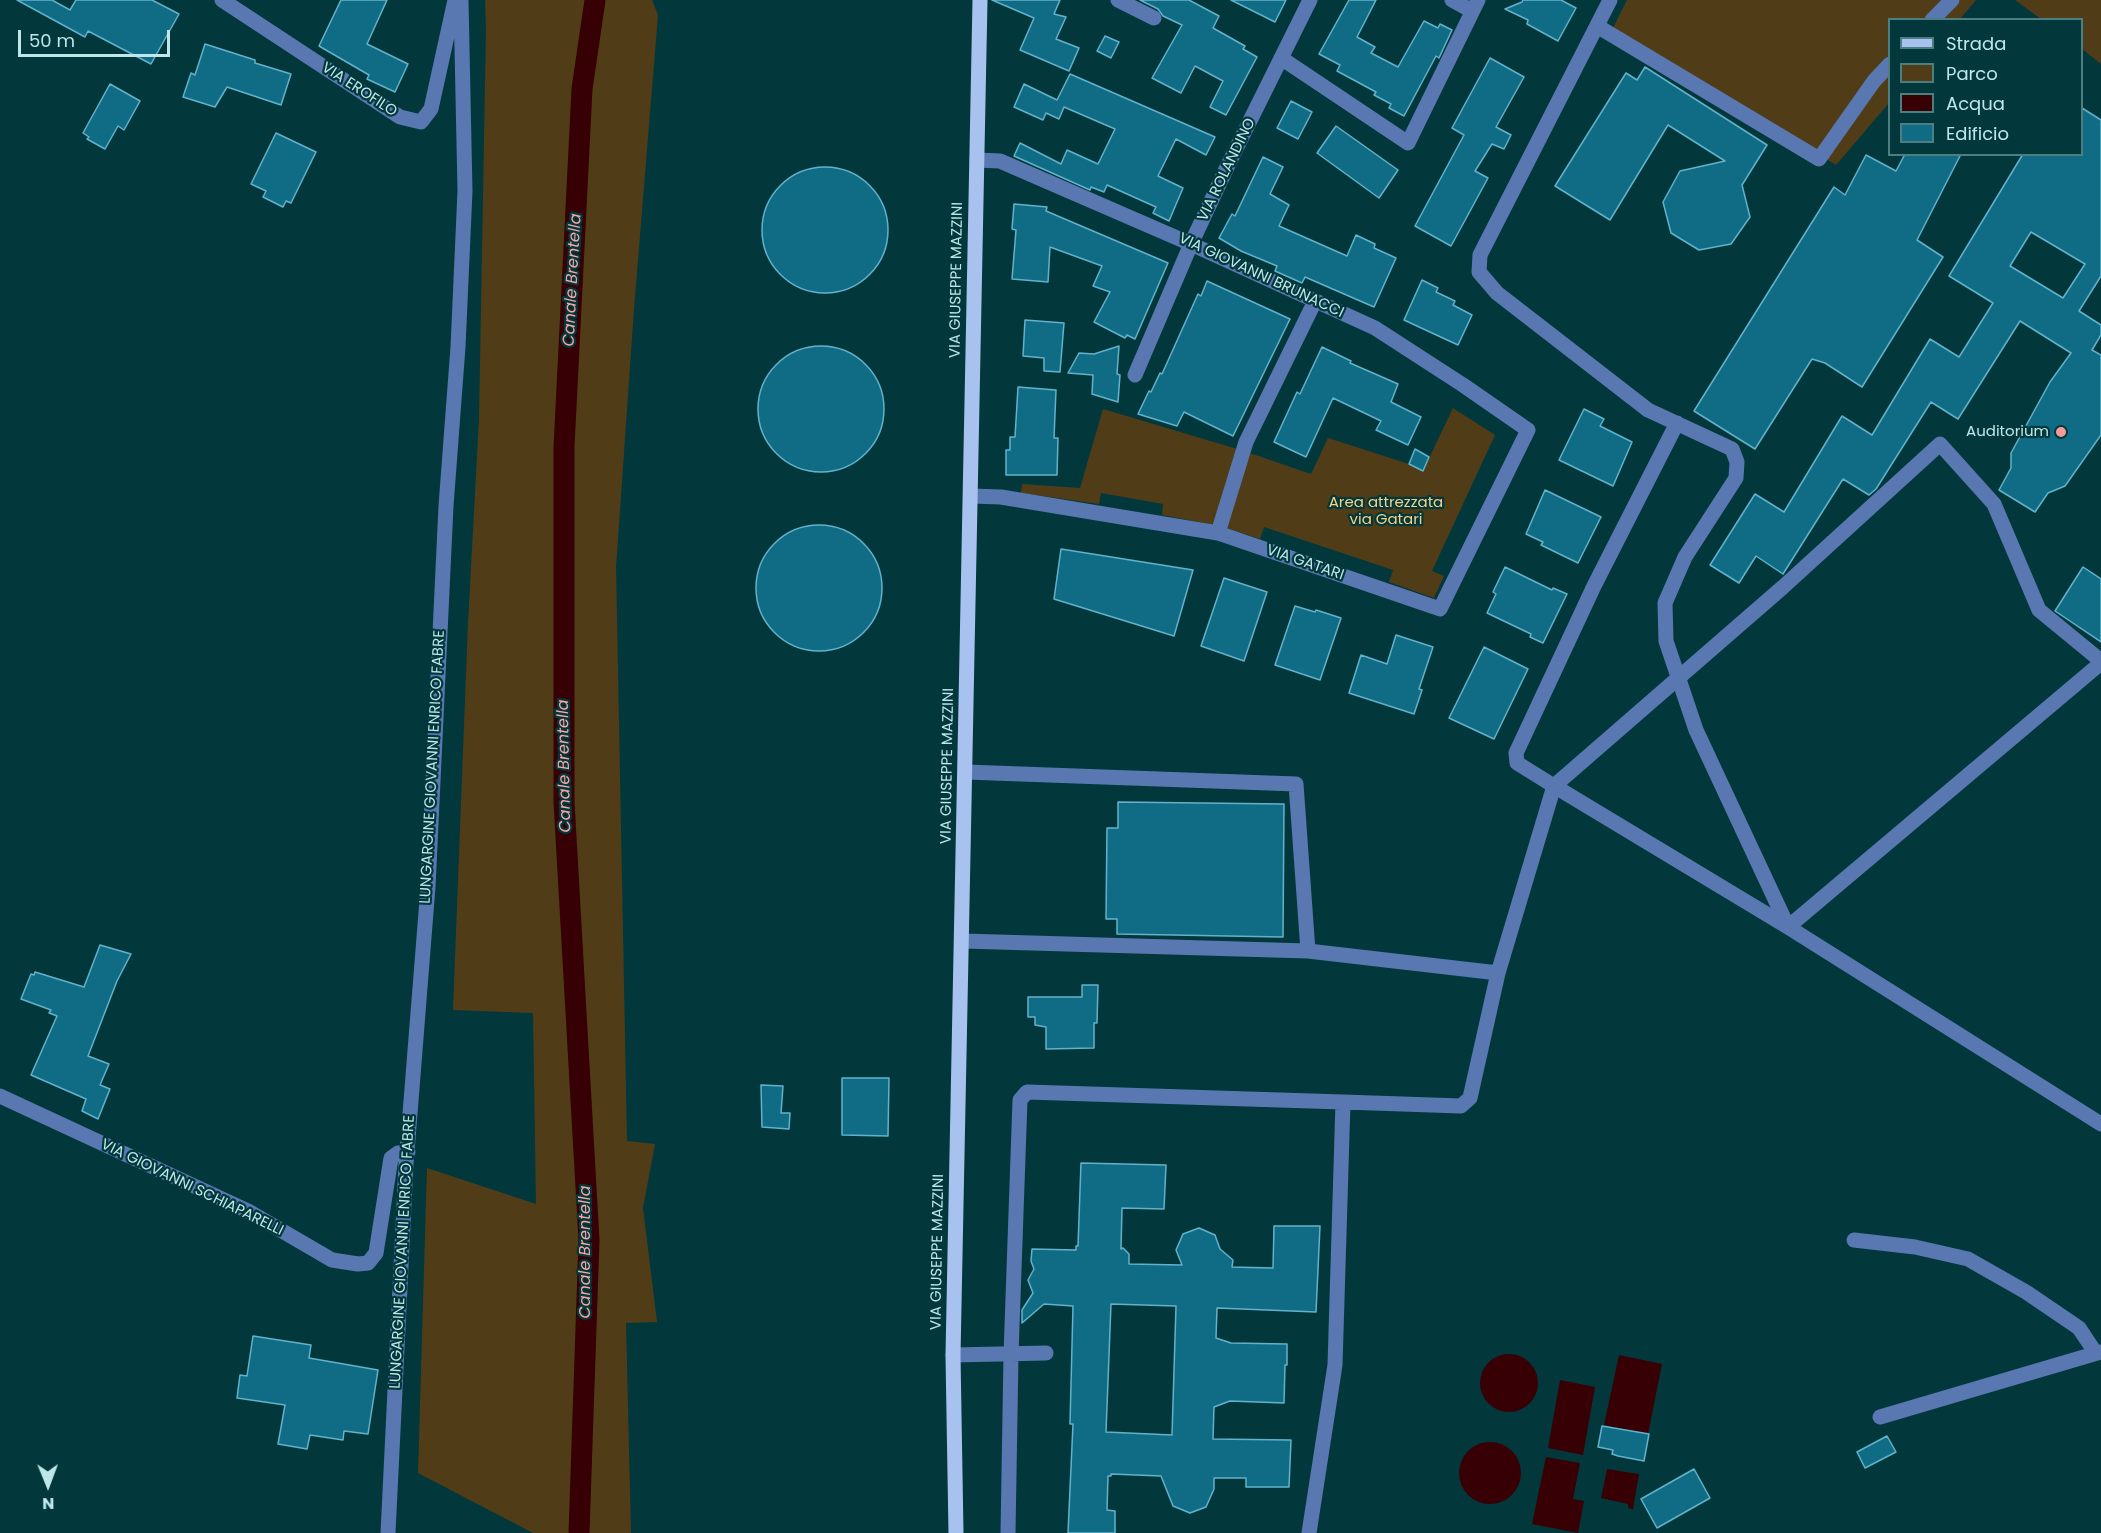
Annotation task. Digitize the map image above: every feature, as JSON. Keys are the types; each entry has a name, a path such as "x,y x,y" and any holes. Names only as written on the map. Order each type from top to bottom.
{"main road":[{"name":"VIA GIUSEPPE MAZZINI","path":"956,1533 954,1355 980,0"}],"street":[{"name":"VIA EROFILO","path":"222,0 400,117 421,122 431,109 455,0"},
{"name":"LUNGARGINE GIOVANNI ENRICO FABRE","path":"387,1533 408,1152 428,886 446,506 459,336 465,191 461,0"},
{"path":"1118,0 1154,18"},
{"name":"VIA ROLANDINO","path":"1136,375 1191,244 1310,0"},
{"path":"1281,58 1408,143 1475,6 1452,0"},
{"path":"1610,0 1480,255 1479,272 1497,293 1648,410 1732,449 1737,462 1736,477 1685,557 1665,603 1666,641 1696,730 1788,927"},
{"path":"1934,18 1952,0"},
{"path":"1597,26 1819,159 1874,81 1888,66"},
{"name":"VIA GIOVANNI BRUNACCI","path":"977,160 1000,161 1191,244 1375,328 1528,430"},
{"path":"1221,525 1246,442 1315,301"},
{"path":"1677,423 1594,586 1516,753 1518,763 1788,927 2101,1124"},
{"name":"VIA GATARI","path":"971,496 1001,497 1221,525 1440,609 1528,430"},
{"path":"1008,1533 1011,1355 1020,1100 1027,1092 1461,1106 1470,1098 1498,973 1554,786 1783,587 1940,444 1994,504 2039,610 2101,662 1788,927"},
{"path":"966,772 1296,784 1308,951"},
{"path":"963,941 1308,951 1498,973"},
{"name":"VIA GIOVANNI SCHIAPARELLI","path":"0,1096 248,1211 332,1260 358,1264 368,1263 376,1253 391,1158 398,1153 408,1152"},
{"path":"1309,1533 1335,1365 1343,1102"},
{"path":"1854,1240 1916,1247 1968,1259 2026,1292 2079,1328 2098,1352 1880,1417"},
{"path":"954,1355 1046,1353"}],"green space":[{"path":"485,0 652,0 658,15 616,567 627,1141 655,1144 643,1208 657,1322 626,1323 631,1533 533,1533 418,1473 427,1168 536,1204 533,1013 453,1010 468,623 479,419"},
{"path":"1627,0 1976,0 1961,18 1888,18 1888,104 1836,165 1613,28"},
{"path":"2015,0 2101,0 2101,64 2083,50 2083,18 2040,18"},
{"name":"Area attrezzata via Gatari","path":"1453,408 1495,435 1432,571 1444,576 1434,598 1389,582 1393,570 1264,527 1260,539 1220,526 1162,515 1163,504 1101,493 1099,504 1021,493 1022,484 1080,488 1103,409 1244,451 1311,474 1328,438 1409,464 1423,471"}],"water":[{"path":"1503,1354 1515,1354 1530,1362 1538,1377 1538,1389 1530,1404 1515,1412 1503,1412 1488,1404 1480,1389 1480,1377 1488,1362"},
{"path":"1619,1355 1662,1364 1648,1434 1604,1425"},
{"path":"1560,1380 1595,1387 1583,1455 1548,1448"},
{"path":"1484,1442 1496,1442 1512,1451 1519,1461 1521,1473 1519,1485 1512,1495 1496,1504 1484,1504 1473,1499 1464,1490 1459,1479 1459,1467 1464,1456 1473,1447"},
{"path":"1546,1457 1580,1463 1573,1499 1584,1501 1578,1533 1532,1524"},
{"path":"1607,1469 1639,1474 1633,1509 1628,1508 1628,1504 1601,1498"}],"building":[{"path":"17,0 52,0 70,10 76,0 152,0 179,14 151,64 88,31 85,37"},
{"path":"341,0 387,0 367,44 408,64 395,92 367,79 369,75 319,46"},
{"path":"992,0 1060,0 1054,14 1066,17 1056,39 1079,48 1069,71 1020,50 1034,18"},
{"path":"1140,0 1189,0 1219,16 1213,28 1245,46 1243,49 1257,57 1226,115 1210,107 1223,81 1195,66 1181,93 1152,78 1182,25 1163,16 1158,9"},
{"path":"1231,0 1286,0 1275,22"},
{"path":"1349,0 1376,0 1357,37 1375,47 1371,53 1398,67 1424,21 1438,28 1440,24 1452,30 1439,58 1436,56 1404,116 1389,108 1391,104 1374,95 1376,92 1337,71 1340,65 1319,54"},
{"path":"1523,0 1561,0 1576,8 1558,41 1527,24 1528,20 1505,9"},
{"path":"1105,36 1119,42 1111,58 1097,51"},
{"path":"205,44 291,74 281,105 227,87 215,107 183,97 191,73 195,75"},
{"path":"1490,58 1524,77 1496,127 1511,135 1504,149 1492,144 1475,171 1488,178 1451,246 1415,226 1464,135 1452,128"},
{"path":"1645,67 1767,145 1742,185 1750,217 1731,244 1699,250 1671,233 1663,202 1680,171 1725,161 1668,125 1610,220 1555,186 1626,73 1637,80"},
{"path":"1070,74 1215,137 1206,155 1176,139 1158,176 1183,188 1169,221 1153,213 1156,207 1107,185 1104,192 1091,187 1090,190 1014,156 1020,143 1061,164 1067,150 1098,164 1115,129 1064,107 1059,119 1046,113 1043,120 1014,107 1024,84 1057,100"},
{"path":"110,84 140,101 124,130 118,126 105,149 87,139 89,137 83,133"},
{"path":"1291,101 1312,112 1298,139 1277,128"},
{"path":"2083,109 2101,120 2101,276 2079,311 2101,325 2101,335 2092,350 2101,355 2101,435 2065,486 2048,493 2035,512 1999,490 2011,468 2011,453 2050,382 2071,353 2020,321 1958,419 1931,402 1876,489 1869,495 1843,479 1783,574 1756,556 1739,583 1710,565 1755,494 1784,512 1842,416 1872,435 1930,339 1959,357 1993,303 1949,276 2022,156 2083,156","holes":["2031,232 2085,264 2063,298 2010,266"]},
{"path":"1336,126 1398,170 1379,198 1317,153"},
{"path":"276,133 316,152 291,203 286,201 283,207 263,197 266,191 251,184"},
{"path":"1866,155 1896,171 1904,156 1960,156 1917,240 1943,257 1862,387 1825,363 1812,359 1755,449 1694,411 1834,187 1845,195"},
{"path":"1263,157 1283,167 1270,194 1289,205 1279,226 1347,256 1356,235 1375,244 1374,248 1396,258 1374,307 1305,277 1302,283 1275,271 1277,266 1241,251 1219,238 1232,214 1235,216"},
{"path":"825,167 849,172 870,185 883,206 888,230 883,254 870,275 849,288 825,293 801,288 780,275 767,254 762,230 767,206 780,185 801,172"},
{"path":"1014,204 1047,207 1046,211 1168,263 1135,339 1127,335 1125,338 1094,322 1110,292 1093,286 1102,266 1050,247 1048,282 1012,279 1016,230 1012,229"},
{"path":"1422,280 1438,288 1436,292 1455,301 1453,305 1472,315 1458,345 1404,320"},
{"path":"1207,281 1290,319 1233,436 1184,412 1177,426 1138,414 1149,391 1151,392 1160,373 1162,374 1198,294 1201,296"},
{"path":"1025,320 1064,323 1060,372 1044,371 1044,358 1023,356"},
{"path":"821,346 845,351 866,364 879,385 884,409 879,433 866,454 845,467 821,472 797,467 776,454 763,433 758,409 763,385 776,364 797,351"},
{"path":"1119,346 1118,402 1092,394 1093,375 1068,373 1079,353 1094,354"},
{"path":"1322,347 1351,361 1350,363 1398,384 1391,402 1421,417 1408,445 1376,430 1381,421 1333,398 1306,457 1274,442 1297,392 1300,394"},
{"path":"1018,387 1056,390 1054,438 1058,438 1057,475 1006,475 1006,450 1010,450 1010,437 1015,437"},
{"path":"1584,409 1604,419 1600,426 1632,442 1613,486 1559,460"},
{"path":"1415,449 1429,457 1423,471 1409,464"},
{"path":"1545,490 1601,517 1578,563 1541,545 1543,542 1526,534"},
{"path":"819,525 843,530 864,543 877,564 882,588 877,612 864,633 843,646 819,651 795,646 774,633 761,612 756,588 761,564 774,543 795,530"},
{"path":"1061,549 1193,570 1174,636 1054,599"},
{"path":"1505,567 1552,590 1553,588 1567,594 1543,643 1530,637 1531,634 1487,613 1496,594 1493,592"},
{"path":"2083,567 2101,579 2101,642 2055,611"},
{"path":"1224,578 1267,592 1244,661 1201,646"},
{"path":"1295,606 1341,618 1320,680 1275,665"},
{"path":"1396,635 1433,647 1419,689 1422,690 1414,714 1349,693 1361,655 1387,664"},
{"path":"1484,647 1528,669 1494,739 1449,718"},
{"path":"1118,802 1284,804 1283,937 1117,934 1117,919 1106,919 1107,828 1118,828"},
{"path":"100,945 131,954 117,981 88,1056 109,1064 100,1085 110,1089 98,1119 82,1111 86,1099 31,1075 57,1016 49,1013 51,1010 21,999 31,974 34,975 35,972 84,987"},
{"path":"1082,985 1098,985 1094,1048 1046,1049 1046,1027 1035,1025 1035,1017 1028,1017 1028,997 1082,997"},
{"path":"842,1078 889,1078 888,1136 842,1135"},
{"path":"761,1085 783,1086 781,1113 790,1113 789,1129 762,1127"},
{"path":"1081,1163 1166,1165 1164,1209 1122,1208 1121,1249 1123,1248 1129,1254 1129,1264 1182,1265 1176,1250 1183,1234 1199,1228 1215,1235 1220,1249 1233,1260 1232,1267 1273,1268 1274,1226 1320,1226 1316,1312 1217,1308 1216,1338 1231,1343 1287,1344 1287,1365 1285,1365 1284,1403 1230,1401 1214,1407 1213,1439 1291,1440 1289,1487 1246,1487 1246,1478 1214,1478 1214,1489 1206,1507 1190,1513 1173,1506 1161,1476 1111,1474 1108,1476 1107,1510 1115,1511 1115,1533 1068,1533 1073,1424 1070,1424 1073,1306 1044,1304 1022,1323 1022,1310 1033,1293 1028,1280 1034,1269 1031,1261 1032,1249 1076,1250","holes":["1111,1304 1176,1306 1172,1435 1106,1432"]},
{"path":"253,1336 311,1345 309,1358 378,1370 368,1434 344,1431 343,1440 310,1435 307,1449 278,1444 285,1405 237,1398 240,1375 247,1376"},
{"path":"1602,1426 1649,1434 1644,1461 1618,1456 1612,1454 1613,1450 1598,1447"},
{"path":"1887,1436 1896,1452 1865,1468 1857,1452"},
{"path":"1694,1469 1710,1498 1657,1528 1641,1499"}],"waterway":[{"name":"Canale Brentella","path":"579,1533 589,1240 564,802 564,447 582,89 595,0"}],"place":[{"name":"Auditorium","path":"2061,432"}]}
